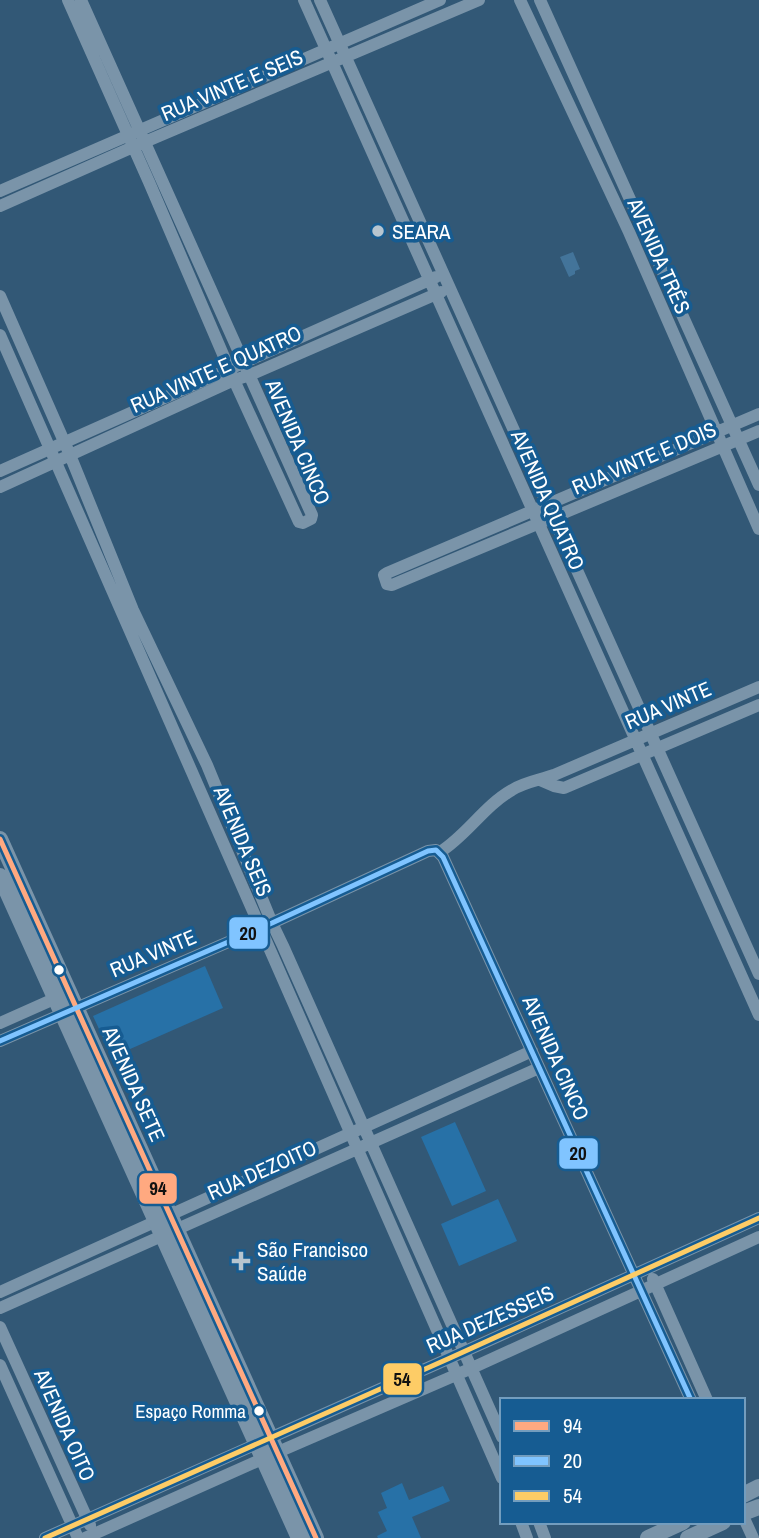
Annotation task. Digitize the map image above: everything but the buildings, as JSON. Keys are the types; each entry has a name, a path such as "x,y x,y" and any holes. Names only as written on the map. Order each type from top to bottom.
{"street":[{"name":"AVENIDA CINCO","path":"68,0 136,139 250,376 312,515 311,519 305,522 299,522 231,374 136,139 81,0"},
{"name":"AVENIDA QUATRO","path":"303,0 759,1015"},
{"name":"AVENIDA QUATRO","path":"320,0 657,748 753,949 758,969"},
{"name":"RUA VINTE E SEIS","path":"0,206 325,49 440,0"},
{"name":"RUA VINTE E SEIS","path":"0,191 332,64 479,0"},
{"name":"AVENIDA TRÊS","path":"520,0 629,232 759,529"},
{"name":"AVENIDA TRÊS","path":"540,0 759,485"},
{"name":"RUA VINTE E QUATRO","path":"0,487 71,455 231,374 243,361 442,274"},
{"name":"RUA VINTE E QUATRO","path":"0,471 231,374 250,376 449,289"},
{"name":"AVENIDA SEIS","path":"0,296 71,455 133,610 207,765 266,926 351,1134 500,1473"},
{"name":"AVENIDA SEIS","path":"0,335 49,449 266,926 371,1142 500,1432"},
{"name":"RUA VINTE E DOIS","path":"759,414 387,573 384,575 387,584 392,585 759,431"},
{"name":"RUA VINTE","path":"0,1024 66,1003 266,926 428,851 438,851 459,839 499,798 519,786 554,775 759,687"},
{"name":"RUA VINTE","path":"540,780 564,788 759,705"},
{"name":"AVENIDA SETE","path":"0,839 66,1003 268,1448 316,1538"},
{"name":"AVENIDA CINCO","path":"438,851 690,1398"},
{"name":"AVENIDA SETE","path":"0,876 66,1003"},
{"path":"733,958 753,949"},
{"path":"741,974 758,969"},
{"name":"RUA VINTE","path":"0,1041 66,1003"},
{"name":"RUA DEZOITO","path":"0,1308 364,1127 532,1051"},
{"name":"RUA DEZOITO","path":"0,1292 357,1148 540,1068"},
{"name":"RUA DEZESSEIS","path":"91,1537 465,1351 759,1218"},
{"name":"RUA DEZESSEIS","path":"45,1538 75,1532 87,1520 472,1368 759,1237"},
{"path":"649,1268 706,1398"},
{"name":"AVENIDA OITO","path":"0,1327 87,1520 91,1537"},
{"name":"AVENIDA OITO","path":"0,1365 75,1532"},
{"name":"AVENIDA SETE","path":"268,1448 299,1538"},
{"path":"749,1488 753,1538"},
{"path":"648,1538 678,1524"},
{"path":"688,1538 719,1524"}],"shaded area":[{"path":"573,252 580,269 569,277 560,257"},
{"path":"205,966 223,1008 112,1057 93,1016"},
{"path":"455,1122 486,1191 452,1206 421,1137"},
{"path":"498,1199 517,1241 459,1266 441,1224"},
{"path":"402,1483 409,1500 443,1486 450,1501 412,1517 421,1538 378,1538 377,1536 387,1531 378,1512 387,1508 381,1493"}],"transit line":[{"name":"94","path":"0,839 316,1538"},
{"name":"20","path":"0,1041 272,923 428,851 436,850 443,857 690,1398"},
{"name":"54","path":"45,1538 759,1218"}],"place":[{"name":"SEARA","path":"378,231"},
{"name":"São Francisco Saúde","path":"241,1261"},
{"name":"Espaço Romma","path":"259,1411"}]}
